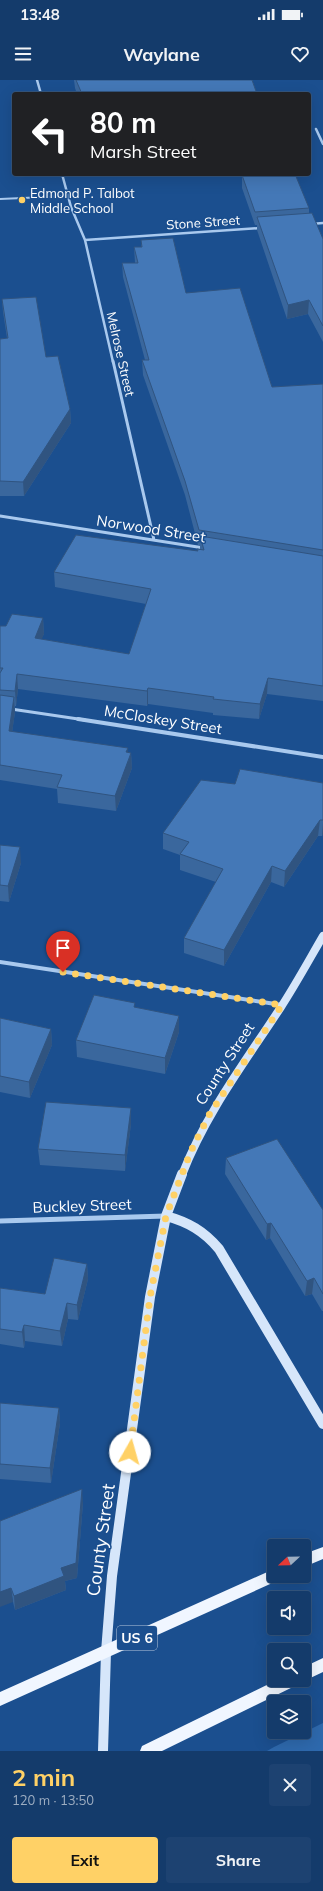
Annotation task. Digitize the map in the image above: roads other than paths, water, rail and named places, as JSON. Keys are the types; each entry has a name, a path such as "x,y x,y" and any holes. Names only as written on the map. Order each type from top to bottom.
{"main road":[{"path":"311,1558 323,1553"},
{"name":"US 6","path":"0,1699 267,1578"},
{"path":"311,1671 323,1665"},
{"path":"147,1751 278,1687"}],"street":[{"path":"37,80 40,92"},
{"path":"316,129 323,144"},
{"name":"Melrose Street","path":"63,176 84,240 154,540"},
{"path":"307,224 323,223"},
{"name":"Stone Street","path":"84,240 267,227"},
{"name":"Norwood Street","path":"0,516 208,549"},
{"name":"McCloskey Street","path":"8,708 323,757"},
{"name":"County Street","path":"103,1751 106,1652 112,1576 150,1297 166,1216 191,1151 209,1115 282,1005 323,936"},
{"path":"0,962 282,1005"},
{"path":"166,1216 184,1220 214,1241 225,1257 323,1424"},
{"name":"Buckley Street","path":"0,1221 166,1216"}],"lane":[{"path":"0,199 68,196"}],"place":[{"name":"Edmond P. Talbot Middle School","path":"22,200"}]}
